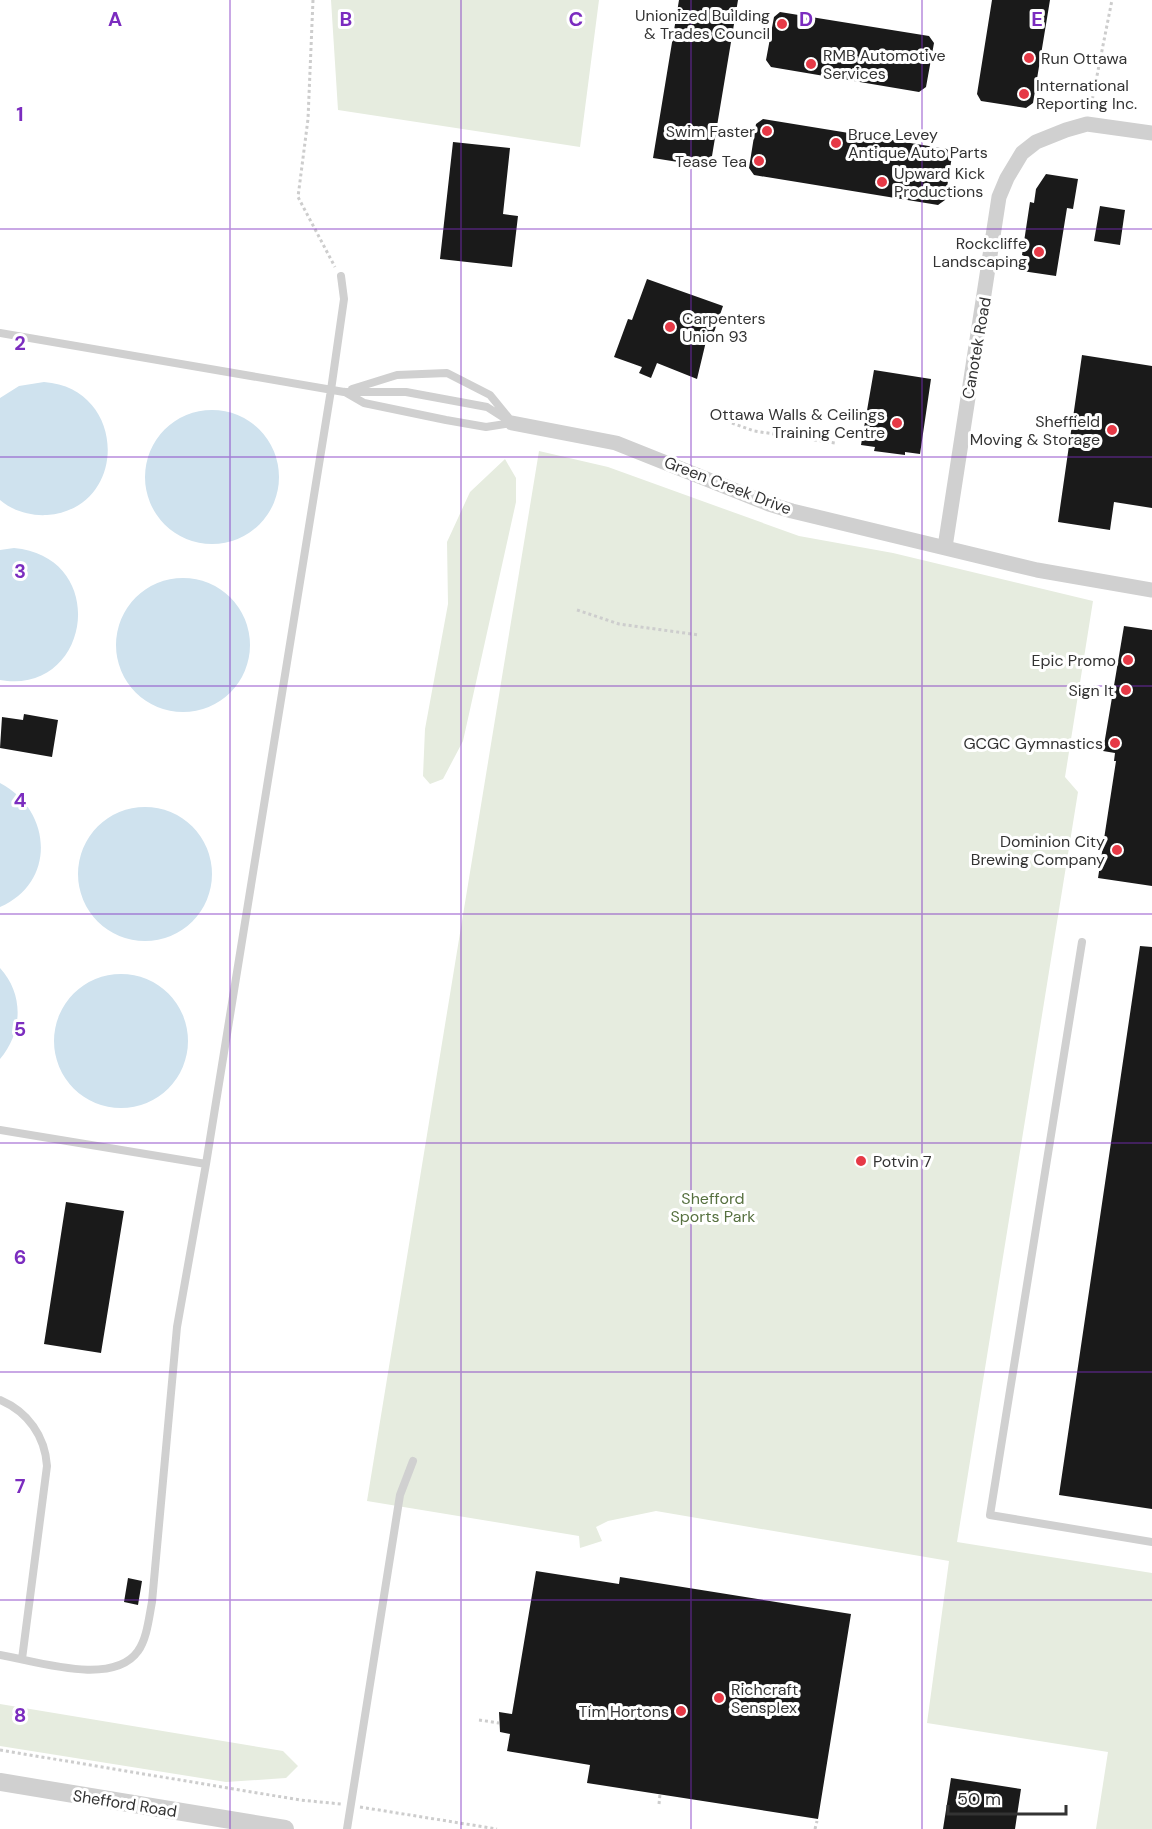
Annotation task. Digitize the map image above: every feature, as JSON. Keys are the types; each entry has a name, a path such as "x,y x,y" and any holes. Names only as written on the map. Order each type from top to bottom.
{"street":[{"name":"Canotek Road","path":"945,547 999,197 1007,177 1022,153 1036,142 1066,130 1087,124 1152,133"},
{"name":"Green Creek Drive","path":"512,423 616,443 769,504 945,547"},
{"path":"945,547 1037,570 1152,590"},
{"name":"Shefford Road","path":"0,1782 285,1829"}],"lane":[{"path":"0,1655 94,1671 110,1670 125,1663 138,1651 144,1636 152,1602 177,1327 206,1164 331,390 344,299 341,276"},
{"path":"0,333 344,392 406,392 487,407 512,423"},
{"path":"344,392 397,375 447,373 490,395 512,423"},
{"path":"344,392 364,403 446,420 486,427 512,423"},
{"path":"1082,942 990,1515 1152,1542"},
{"path":"0,1130 206,1164"},
{"path":"0,1400 21,1412 33,1425 43,1442 47,1460 22,1659"},
{"path":"346,1829 400,1495 413,1461"}],"path":[{"path":"313,0 308,119 298,197 320,242 341,276"},
{"path":"1087,124 1112,0"},
{"path":"732,423 754,431 835,443"},
{"path":"577,610 619,624 699,635"},
{"path":"479,1720 499,1723"},
{"path":"0,1750 300,1800 350,1805 497,1829"},
{"path":"659,1804 660,1794"},
{"path":"815,1829 817,1821"}],"green space":[{"path":"331,0 599,0 580,147 338,110"},
{"name":"Shefford Sports Park","path":"539,451 608,467 799,536 893,553 1093,601 1065,777 1078,792 957,1542 1152,1573 1152,1829 1096,1829 1108,1752 927,1723 949,1561 656,1511 608,1521 596,1527 602,1541 580,1548 579,1536 367,1501"},
{"path":"505,459 516,478 516,502 463,741 443,779 430,784 423,776 425,729 448,604 447,542 470,492"},
{"path":"0,1704 283,1751 298,1766 286,1778 226,1782 0,1746"}],"water":[{"path":"44,382 72,389 91,404 103,425 108,449 104,472 93,493 74,508 41,515 16,510 0,500 0,398 19,386"},
{"path":"212,410 237,416 259,430 273,452 279,477 273,502 259,524 237,538 212,544 187,538 165,524 151,502 145,477 151,452 165,430 187,416"},
{"path":"14,548 45,557 66,575 76,598 78,623 70,648 54,667 31,679 0,680 0,550"},
{"path":"183,578 208,584 230,598 244,620 250,645 244,670 230,692 208,706 183,712 158,706 136,692 122,670 116,645 122,620 136,598 158,584"},
{"path":"0,783 17,795 30,810 38,828 41,846 39,864 31,881 18,896 0,907"},
{"path":"145,807 170,813 192,827 206,849 212,874 206,899 192,921 170,935 145,941 120,935 98,921 84,899 78,874 84,849 98,827 120,813"},
{"path":"0,968 13,989 18,1013 13,1037 0,1059"},
{"path":"121,974 146,980 168,994 182,1016 188,1041 182,1066 168,1088 146,1102 121,1108 96,1102 74,1088 60,1066 54,1041 60,1016 74,994 96,980"}],"building":[{"path":"679,0 738,0 711,162 703,166 653,158"},
{"path":"992,0 1050,0 1033,103 1026,108 981,101 977,94"},
{"path":"780,12 929,36 934,43 926,87 919,92 771,67 766,60 774,17"},
{"path":"763,119 947,149 952,156 945,200 938,205 754,175 749,168 756,124"},
{"path":"453,142 510,148 503,214 518,216 512,267 440,259"},
{"path":"1046,174 1078,179 1073,209 1067,208 1056,276 1022,271 1024,256 1022,255 1030,202 1034,203 1036,189"},
{"path":"1100,206 1125,210 1120,245 1094,241"},
{"name":"Carpenters Union 93","path":"647,279 723,306 713,335 708,333 697,379 657,363 651,378 639,373 642,367 614,357 628,319 632,320"},
{"name":"Sheffield Moving & Storage","path":"1082,355 1152,366 1152,508 1114,502 1110,530 1058,522"},
{"path":"874,370 931,379 920,454 905,452 905,455 874,451 875,447 861,445"},
{"path":"1124,626 1152,630 1152,886 1098,878 1116,761 1114,761 1115,753 1103,751"},
{"path":"24,714 58,720 52,757 0,748 2,717 23,720"},
{"path":"1140,946 1152,947 1152,1509 1059,1495"},
{"path":"66,1202 124,1211 101,1353 44,1344"},
{"name":"Richcraft Sensplex","path":"536,1571 619,1584 620,1577 851,1614 818,1819 587,1783 590,1765 507,1751 510,1734 500,1732 499,1712 512,1714"},
{"path":"128,1578 142,1581 138,1605 124,1602"},
{"path":"951,1778 1021,1789 1015,1829 943,1829"}],"place":[{"name":"Unionized Building & Trades Council","path":"782,24"},
{"name":"Run Ottawa","path":"1029,58"},
{"name":"RMB Automotive Services","path":"811,64"},
{"name":"International Reporting Inc.","path":"1024,94"},
{"name":"Swim Faster","path":"767,131"},
{"name":"Bruce Levey Antique Auto Parts","path":"836,143"},
{"name":"Tease Tea","path":"759,161"},
{"name":"Upward Kick Productions","path":"882,182"},
{"name":"Rockcliffe Landscaping","path":"1039,252"},
{"name":"Carpenters Union 93","path":"670,327"},
{"name":"Ottawa Walls & Ceilings Training Centre","path":"897,423"},
{"name":"Sheffield Moving & Storage","path":"1112,430"},
{"name":"Epic Promo","path":"1128,660"},
{"name":"Sign It","path":"1126,690"},
{"name":"GCGC Gymnastics","path":"1115,743"},
{"name":"Dominion City Brewing Company","path":"1117,850"},
{"name":"Potvin 7","path":"861,1161"},
{"name":"Richcraft Sensplex","path":"719,1698"},
{"name":"Tim Hortons","path":"681,1711"}]}
